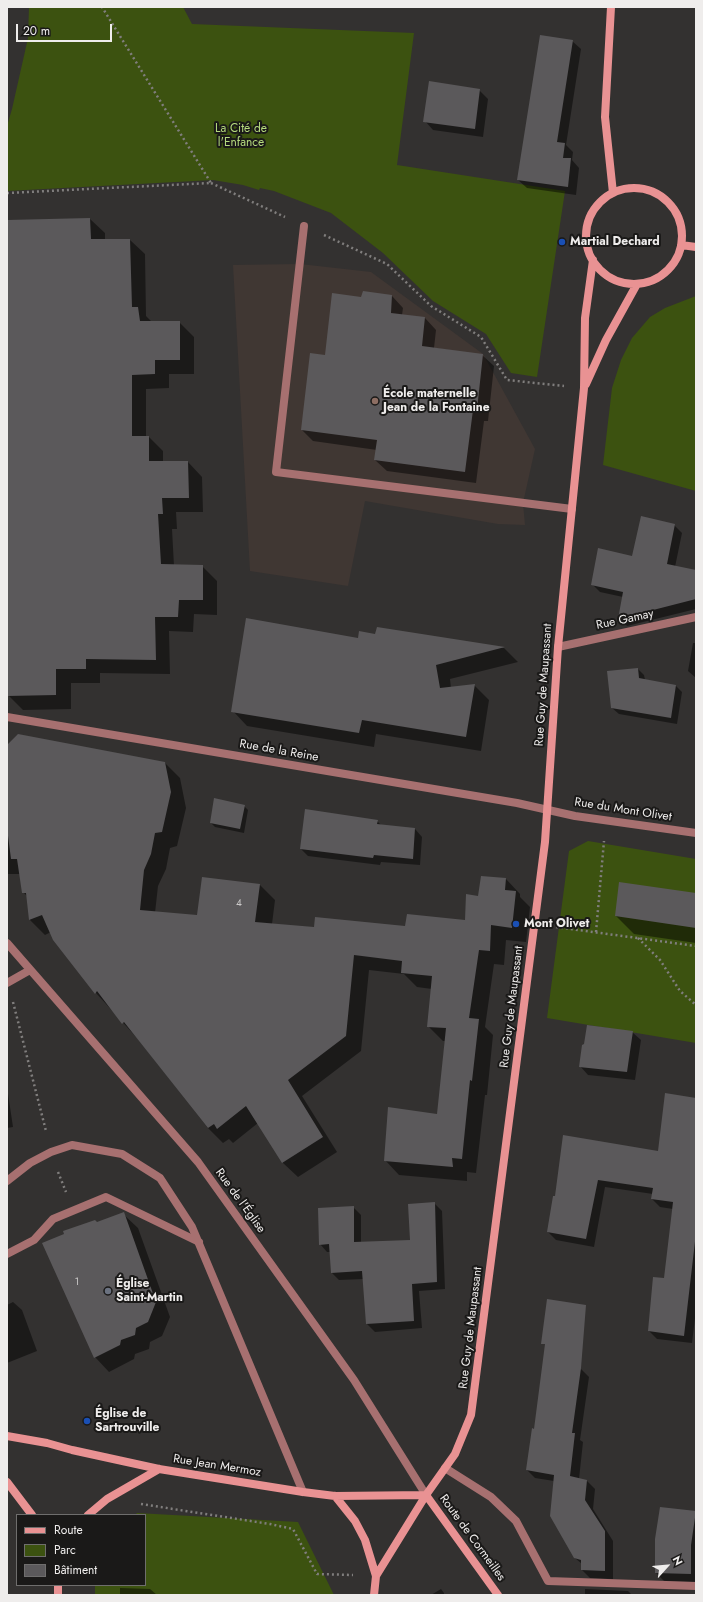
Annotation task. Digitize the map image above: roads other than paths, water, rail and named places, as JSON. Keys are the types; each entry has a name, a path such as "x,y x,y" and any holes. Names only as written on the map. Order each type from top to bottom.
{"main road":[{"path":"611,7 605,117 614,193"},
{"path":"629,188 644,189 659,195 671,205 678,217 682,231 682,245 676,259 666,272 653,280 637,284 624,283 612,278 601,270 593,260 588,245 587,230 591,215 600,202 614,193 629,188"},
{"path":"682,245 696,247"},
{"name":"Rue Guy de Maupassant","path":"376,1576 426,1495 454,1454 472,1415 535,924 548,810 558,647 584,388 585,318 593,260"},
{"name":"Rue Guy de Maupassant","path":"584,388 606,340 637,284"},
{"name":"Rue Jean Mermoz","path":"7,1436 48,1443 72,1450 159,1469 303,1492 335,1496 426,1495"},
{"path":"89,1514 107,1499 159,1469"},
{"path":"7,1482 31,1514"},
{"name":"Route de Cormeilles","path":"426,1495 498,1595"},
{"path":"335,1496 355,1521 365,1540 376,1576 374,1595"}],"street":[{"path":"304,226 276,472 572,509"},
{"name":"Rue Gamay","path":"558,647 696,617"},
{"name":"Rue de la Reine","path":"7,717 548,810"},
{"name":"Rue du Mont Olivet","path":"548,810 696,833"},
{"name":"Rue de l'Église","path":"7,943 198,1162 354,1380 426,1495"},
{"path":"8,983 30,970"},
{"path":"7,1181 30,1163 51,1152 72,1145 122,1154 160,1178 192,1227 199,1242 303,1492"},
{"path":"7,1254 34,1240 53,1219 106,1197 199,1242"},
{"path":"445,1468 491,1497 516,1521 548,1581 696,1586"}],"place":[{"name":"Martial Dechard","path":"562,242"},
{"name":"École maternelle Jean de la Fontaine","path":"375,401"},
{"name":"Mont Olivet","path":"516,924"},
{"name":"Église Saint-Martin","path":"108,1291"},
{"name":"Église de Sartrouville","path":"87,1421"}],"park label":[{"name":"La Cité de l'Enfance","path":"241,136"}]}
